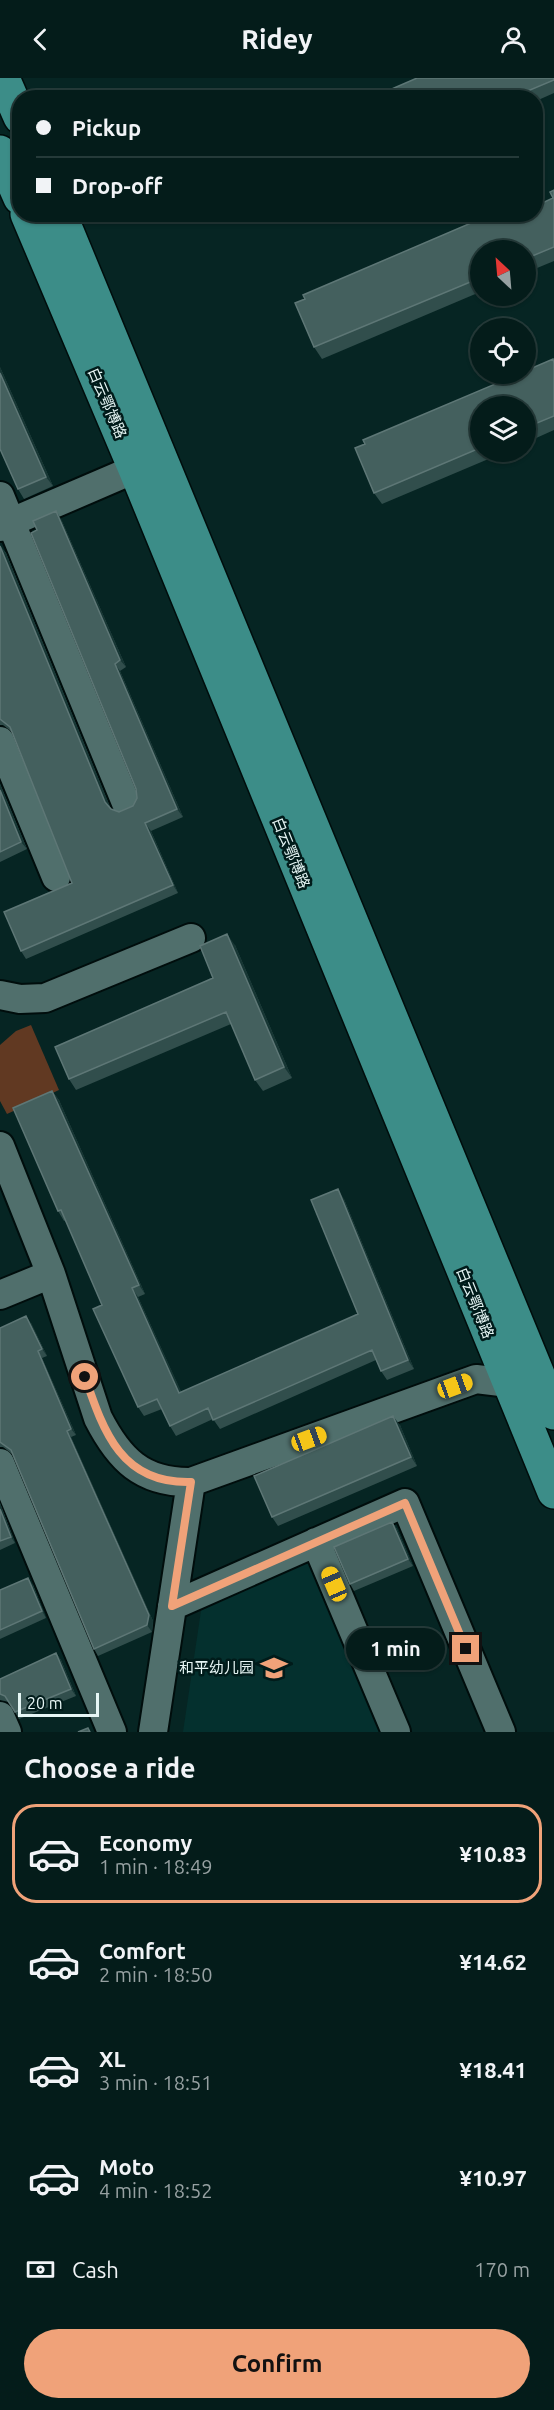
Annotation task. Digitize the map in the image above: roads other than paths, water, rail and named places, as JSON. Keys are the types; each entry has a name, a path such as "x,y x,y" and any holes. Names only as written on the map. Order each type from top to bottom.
{"main road":[{"path":"3,78 12,99"},
{"path":"0,152 12,180"},
{"name":"白云鄂博路","path":"30,222 135,469 554,1492"},
{"name":"白云鄂博路","path":"63,222 542,1352 550,1394"},
{"path":"509,1383 542,1352"},
{"path":"509,1383 550,1394"}],"street":[{"path":"5,525 135,469"},
{"path":"0,496 5,525 126,803"},
{"path":"0,741 56,877"},
{"path":"0,995 20,999 45,998 191,938"},
{"path":"0,1146 51,1274 98,1418 109,1439 135,1468 171,1482 191,1482 476,1379 509,1383"},
{"path":"0,1295 51,1274"},
{"path":"0,1463 112,1732"},
{"path":"153,1732 191,1482"},
{"path":"172,1606 405,1503 501,1732"},
{"path":"316,1542 396,1732"},
{"path":"0,1716 7,1732"}],"place":[{"name":"和平幼儿园","path":"274,1668"}]}
